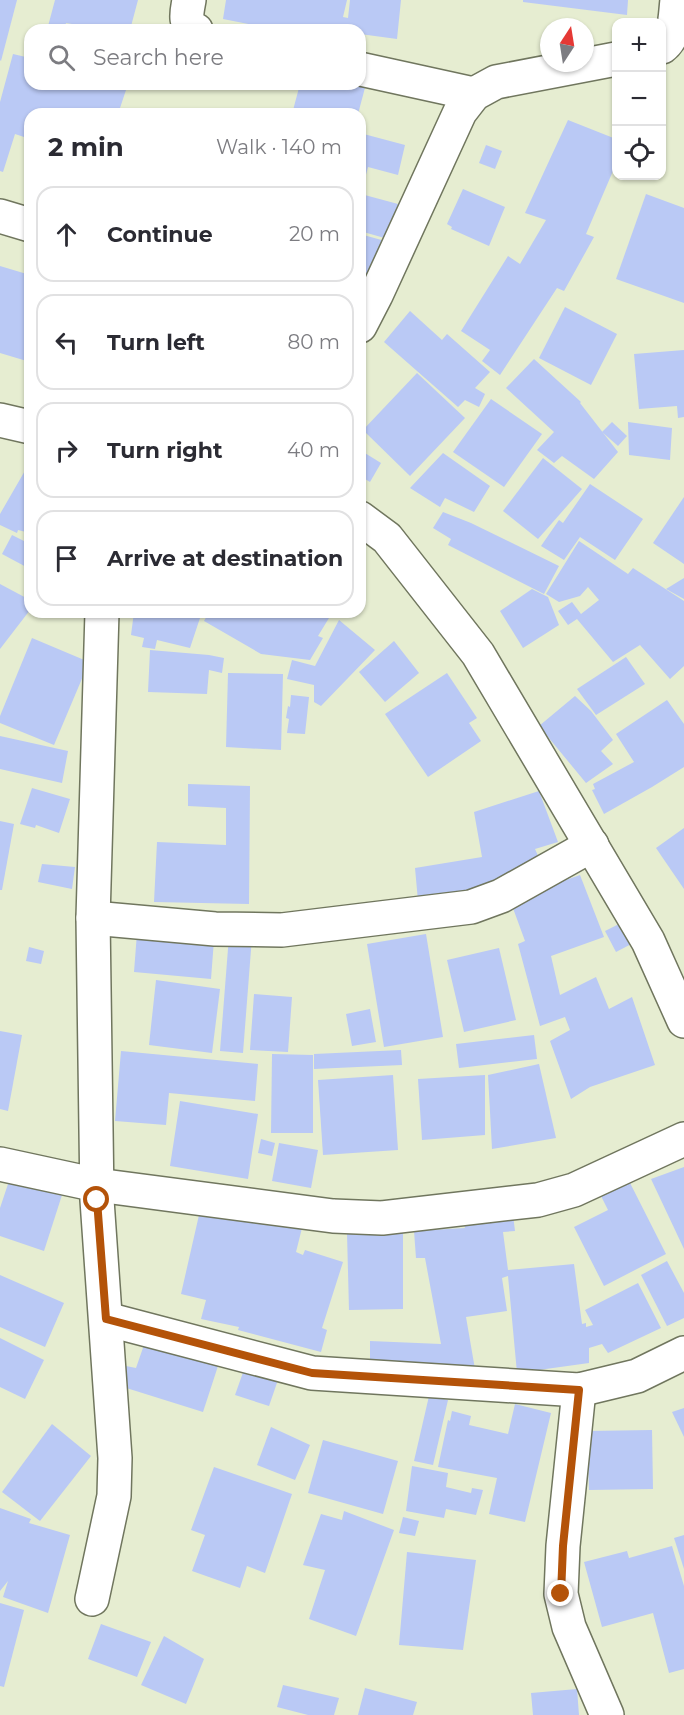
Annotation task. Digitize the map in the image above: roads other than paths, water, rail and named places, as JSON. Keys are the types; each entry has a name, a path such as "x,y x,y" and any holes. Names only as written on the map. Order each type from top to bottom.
{"street":[{"path":"189,0 186,16 190,24"},
{"path":"666,43 674,29 676,0"},
{"path":"366,314 460,112 474,94 496,82 612,60"},
{"path":"366,70 474,94"},
{"path":"0,216 24,223"},
{"path":"0,420 24,426"},
{"path":"366,522 387,538 478,654 648,941 684,1021"},
{"path":"92,1599 114,1496 115,1458 97,1185 93,918 102,618"},
{"path":"93,918 215,929 282,930 471,907 501,896 592,845"},
{"path":"0,1164 97,1185 333,1216 382,1218 538,1200 574,1190 684,1139"},
{"path":"106,1319 312,1373 579,1390 637,1376 684,1353"},
{"path":"579,1390 563,1546 561,1594 569,1627 607,1715"}]}
